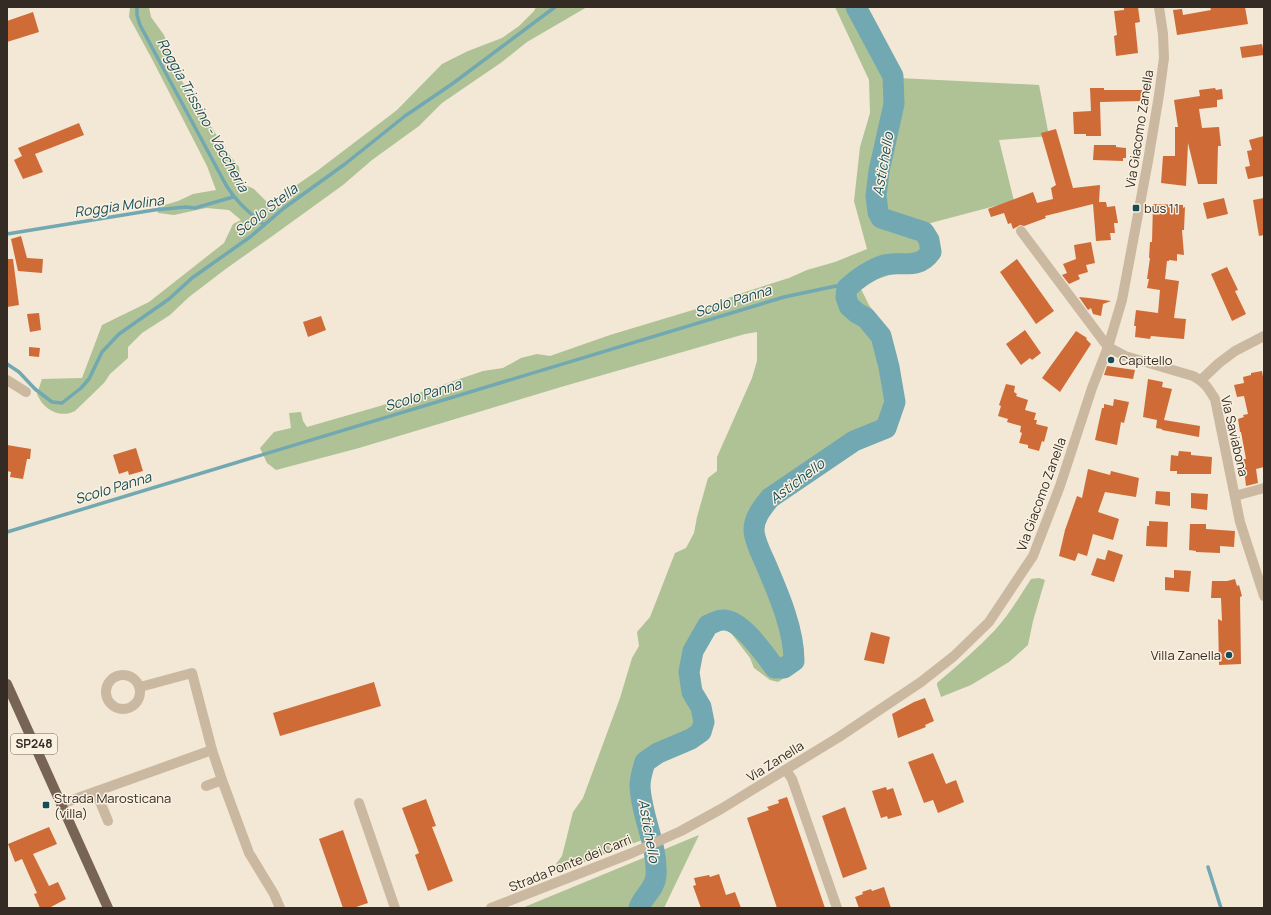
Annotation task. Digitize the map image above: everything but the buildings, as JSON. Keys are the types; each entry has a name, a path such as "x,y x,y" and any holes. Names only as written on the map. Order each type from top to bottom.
{"main road":[{"name":"SP248","path":"7,684 108,908"}],"street":[{"name":"Via Giacomo Zanella","path":"880,710 921,682 954,656 989,622 1033,556 1060,486 1092,388 1108,347 1122,300 1148,161 1164,58 1163,34 1159,7"},
{"path":"1021,231 1108,347 1124,356 1174,370 1201,380 1234,351 1264,336"},
{"path":"7,380 26,392"},
{"name":"Via Saviabona","path":"1201,380 1208,387 1215,399 1240,522 1264,596"},
{"path":"1235,496 1264,488"},
{"path":"140,687 192,673 212,750 249,853 274,894 280,908"},
{"name":"Via Zanella","path":"681,831 786,770 880,710"},
{"path":"61,804 212,750"},
{"path":"786,770 792,779 837,908"},
{"path":"206,786 222,780"},
{"path":"96,792 108,821"},
{"path":"359,803 395,908"},
{"name":"Strada Ponte dei Carri","path":"490,908 632,853 681,831"}],"green space":[{"path":"130,7 149,7 151,17 164,35 180,78 228,153 239,167 241,183 254,189 269,204 317,171 397,110 442,64 468,51 502,38 519,26 536,7 587,7 527,42 502,62 442,103 419,126 372,160 343,185 227,268 189,297 170,315 142,333 128,347 128,358 110,374 104,383 75,411 63,414 47,408 37,394 42,379 82,378 102,325 149,302 224,243 233,224 241,220 229,210 206,208 174,215 158,213 158,207 178,201 193,194 216,190 207,166 129,17"},
{"path":"835,7 860,7 884,57 894,68 899,78 1039,85 1049,136 999,140 1014,201 923,225 937,260 871,281 860,287 869,305 889,333 896,354 901,394 894,422 888,433 852,447 789,488 763,514 760,522 777,566 800,644 798,659 792,673 778,682 770,680 754,668 750,658 729,629 714,626 702,652 696,682 710,731 705,739 695,748 679,751 656,764 648,779 659,834 557,873 556,864 562,856 573,812 583,798 620,698 632,658 639,646 637,632 650,617 675,553 686,548 694,533 708,478 717,471 717,457 752,378 757,361 757,332 745,334 561,387 359,448 276,470 267,463 260,448 274,432 291,428 289,413 301,412 303,421 307,427 380,406 483,371 503,368 521,358 537,354 550,356 610,335 703,307 789,278 807,270 835,262 867,249 854,201 860,147 870,113 869,80"},
{"path":"1039,578 1045,580 1033,621 1028,645 1009,662 971,685 941,697 937,683 974,651 995,630 1010,612 1031,579"},
{"path":"699,835 664,908 522,908"}],"waterway":[{"name":"Roggia Trissino - Vaccheria","path":"137,7 137,15 140,25 226,185 238,202 264,225"},
{"name":"Scolo Stella","path":"7,364 19,372 35,389 52,402 62,403 81,388 89,379 102,352 119,334 169,299 192,278 250,237 284,208 345,164 405,116 452,84 555,7"},
{"name":"Astichello","path":"639,908 651,889 656,876 656,864 643,808 640,779 645,762 658,753 691,739 701,732 704,722 701,707 692,692 689,672 693,651 708,625 723,620 730,621 737,625 745,631 775,668 784,668 794,661 789,625 755,539 754,525 757,517 770,498 854,441 886,428 895,402 889,367 881,336 866,318 849,306 846,297 847,288 855,281 876,268 888,264 908,264 920,262 931,252 929,240 924,232 881,218 878,212 876,196 879,171 894,104 893,76 856,7"},
{"name":"Roggia Molina","path":"7,234 154,210 186,207 195,208 233,197"},
{"name":"Scolo Panna","path":"7,532 784,297 836,286 847,288"},
{"path":"1208,867 1221,908"}],"place":[{"name":"bus 11","path":"1136,208"},
{"name":"Capitello","path":"1111,360"},
{"name":"Villa Zanella","path":"1229,655"},
{"name":"Strada Marosticana (villa)","path":"46,805"}]}
